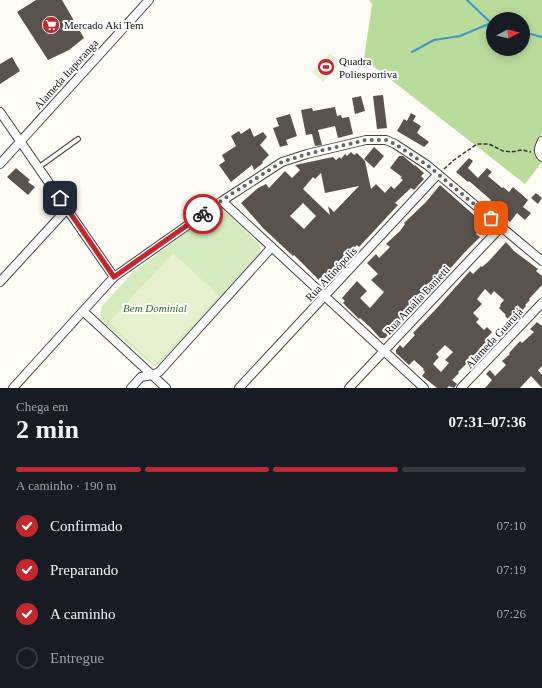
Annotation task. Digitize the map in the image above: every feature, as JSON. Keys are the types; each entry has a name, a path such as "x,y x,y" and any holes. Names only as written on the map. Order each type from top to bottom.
{"street":[{"name":"Alameda Itaporanga","path":"0,164 149,0"},
{"path":"0,112 114,277"},
{"path":"13,388 114,277 222,200 282,162 307,154 366,140 386,140 395,144 427,165 542,261"},
{"path":"540,155 539,147 542,141"},
{"name":"Rua Altinópolis","path":"239,388 438,174"},
{"path":"222,200 424,388"},
{"path":"0,282 67,209"},
{"name":"Rua Amália Banietti","path":"349,388 501,227"},
{"path":"131,388 141,377 159,372 272,247"},
{"name":"Alameda Guarujá","path":"461,388 542,303"},
{"path":"83,311 166,388"}],"lane":[{"path":"39,167 78,139"}],"path":[{"path":"438,174 454,160 477,144 489,144 503,151 511,152 522,150 540,155"}],"green space":[{"path":"369,0 542,0 542,133 534,155 542,162 525,184 364,59 372,4"},
{"name":"Quadra Poliesportiva","path":"330,53 340,63 323,82 312,72"},
{"name":"Bem Dominial","path":"216,211 226,212 258,243 261,250 157,366 154,366 101,320 100,314 102,306 133,272"},
{"path":"173,253 219,296 155,365 109,322"}],"building":[{"name":"Mercado Aki Tem","path":"36,0 62,0 84,38 69,50 48,60 17,12"},
{"path":"12,57 20,71 0,84 0,64"},
{"path":"383,95 387,128 377,129 373,96"},
{"path":"361,96 365,111 355,114 352,98"},
{"path":"335,107 337,116 341,115 342,118 349,117 353,134 338,138 335,126 318,130 322,145 315,146 312,134 306,135 301,110 312,108 313,111"},
{"path":"411,113 416,116 413,121 421,126 417,133 429,142 424,147 397,131 404,119 407,121"},
{"path":"290,114 297,136 286,140 288,145 280,147 273,128 279,126 276,118"},
{"path":"250,128 254,137 263,132 267,137 260,145 269,155 262,162 263,163 254,170 252,165 231,182 219,165 225,161 222,155 236,146 231,136 239,131 241,134"},
{"path":"374,147 384,156 374,168 364,159"},
{"path":"351,152 354,155 357,153 365,161 371,189 376,184 385,193 391,186 394,189 403,180 400,178 402,177 390,168 399,156 403,156 424,173 421,176 424,179 414,190 411,188 395,203 398,205 359,247 357,245 354,248 353,247 345,256 350,261 323,284 294,255 293,256 263,228 241,203 258,188 266,184 269,188 285,171 292,178 300,170 295,165 333,157 336,160 340,157 341,159 345,154 347,156","holes":["321,173 325,193 359,186 334,212 328,206 330,215 303,189 313,177 315,179","303,203 316,216 304,229 290,216"]},
{"path":"469,158 473,161 468,168 478,178 487,168 492,172 488,176 502,188 503,187 509,192 513,187 528,200 523,207 531,213 525,220 517,213 510,222 506,218 505,219 494,211 496,208 489,202 491,200 456,172"},
{"path":"16,168 30,180 28,182 35,187 28,195 7,177"},
{"path":"440,185 486,224 476,234 480,237 424,298 402,318 385,338 380,338 343,303 345,301 342,298 357,281 367,291 360,298 370,308 384,292 371,280 378,274 367,263 376,254 379,258 390,247 386,244 400,231 405,224 404,223 426,202"},
{"path":"536,193 542,198 538,204 531,198"},
{"path":"506,242 514,251 538,269 536,271 542,276 542,285 529,299 530,300 525,305 526,306 519,314 517,312 510,321 499,308 504,300 494,291 491,295 485,289 477,299 482,304 473,313 479,319 476,322 484,330 487,327 492,332 485,340 486,342 479,349 484,353 471,368 466,364 458,372 459,373 452,380 457,384 454,388 449,386 447,388 437,388 422,376 425,372 423,370 424,369 414,360 409,365 396,353 396,350 400,345 403,348 415,335 413,333 470,271 473,274 489,261","holes":["445,345 453,352 445,360 449,363 441,372 433,364 439,357 436,354"]},
{"path":"537,322 542,326 542,366 538,370 542,375 542,388 531,376 520,388 485,388 492,380 486,374 490,370 495,376 506,365 502,361 510,354 509,353 520,341 522,343 534,332 530,329"}],"waterway":[{"path":"467,0 486,18"},
{"path":"412,52 434,40 460,36 486,25"},
{"path":"530,34 542,37"}],"way so far":[{"path":"203,214 222,200 282,162 307,154 366,140 386,140 402,148 427,165 491,218"}],"place":[{"name":"Mercado Aki Tem","path":"51,25"},
{"name":"Quadra Poliesportiva","path":"326,67"}],"route":[{"path":"60,198 114,277 203,214"}]}
